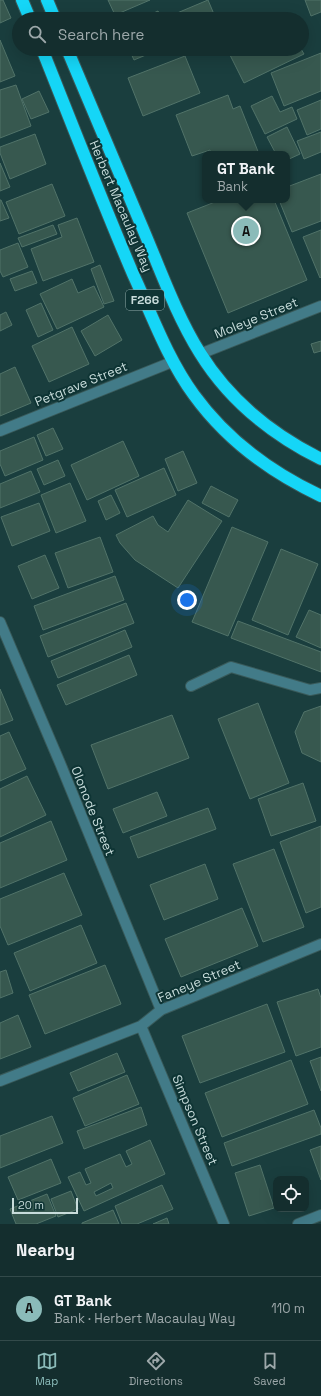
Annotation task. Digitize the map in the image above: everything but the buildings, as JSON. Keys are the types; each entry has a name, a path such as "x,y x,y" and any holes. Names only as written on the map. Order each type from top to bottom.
{"highway":[{"path":"22,0 27,12"},
{"path":"47,0 52,12"},
{"name":"Herbert Macaulay Way","path":"45,56 110,220 172,362 195,396 226,433 268,467 321,496"},
{"name":"Herbert Macaulay Way","path":"71,56 178,310 200,354 230,392 257,420 293,445 321,459"}],"street":[{"name":"Moleye Street","path":"200,354 321,306"},
{"name":"Petgrave Street","path":"0,431 172,362"},
{"name":"Olonode Street","path":"0,622 63,770 161,1010"},
{"path":"191,686 231,667 310,690 321,688"},
{"name":"Faneye Street","path":"0,1081 141,1026 161,1010 321,944"},
{"name":"Simpson Street","path":"141,1026 224,1224"},
{"path":"298,1224 321,1215"}],"place":[{"name":"GT Bank","path":"246,231"}]}
